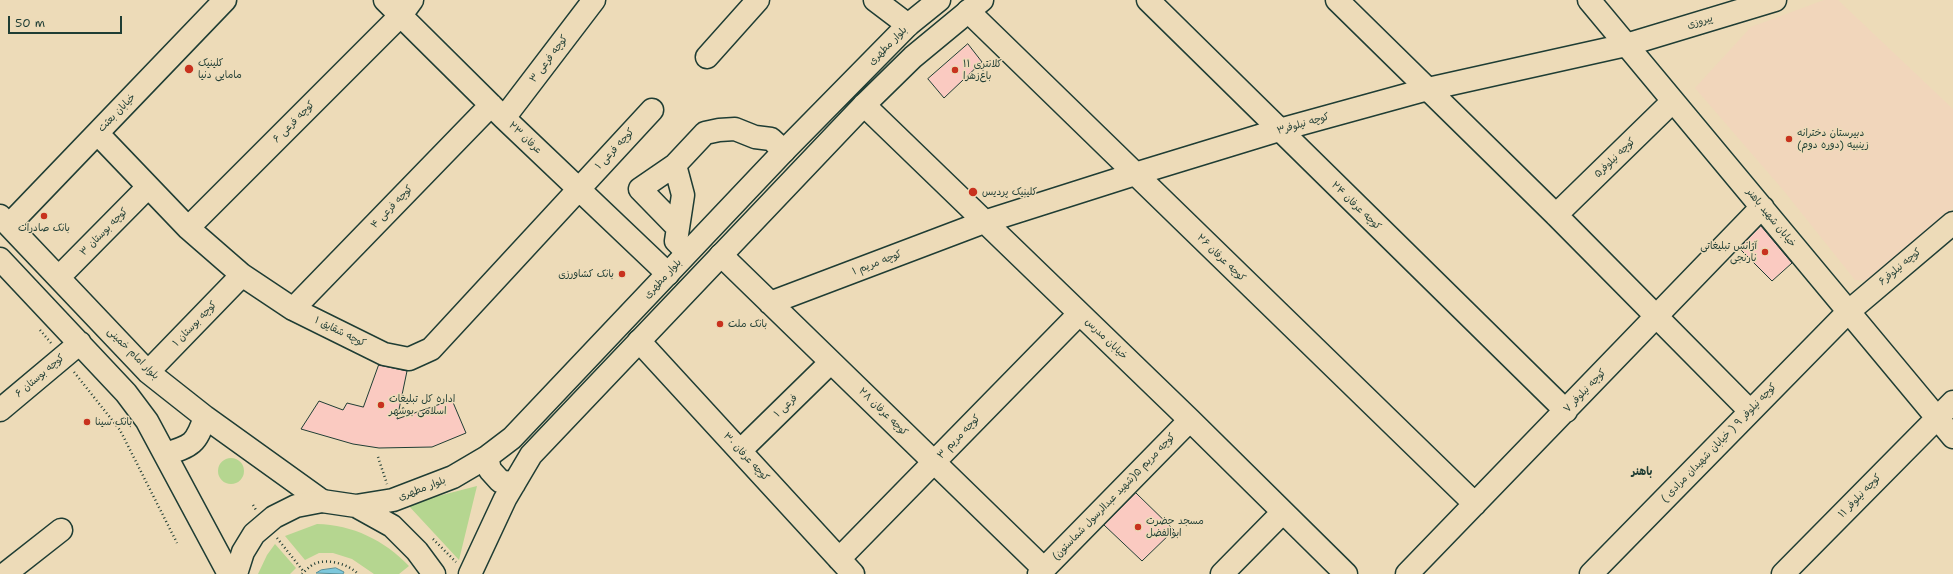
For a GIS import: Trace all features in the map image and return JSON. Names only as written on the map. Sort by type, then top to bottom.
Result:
[{"type":"street","name":"خیابان بعثت","points":[[4,220],[98,134],[225,0]]},
{"type":"street","name":"عرفان ۲۳","points":[[385,0],[406,7],[497,112],[668,274]]},
{"type":"street","name":"کوچه فرعی ۳","points":[[497,112],[594,0]]},
{"type":"street","points":[[707,57],[758,0]]},
{"type":"street","name":"بلوار مطهری","points":[[356,506],[393,500],[453,477],[487,457],[512,438],[784,151],[894,9],[939,0]]},
{"type":"street","name":"کوچه عرفان ۲۴","points":[[1148,0],[1566,411]]},
{"type":"street","points":[[1337,0],[1658,316],[1750,411]]},
{"type":"street","name":"پیروزی","points":[[1626,44],[1775,0]]},
{"type":"street","name":"خیابان شهید باهنر","points":[[1594,2],[1673,101],[1953,437]]},
{"type":"street","points":[[464,569],[531,455],[864,105],[913,58],[975,6]]},
{"type":"street","name":"کوچه عرفان ۲۶","points":[[975,6],[1134,174],[1475,504]]},
{"type":"street","name":"کوچه فرعی ۶","points":[[188,228],[406,7]]},
{"type":"street","name":"کوچه نیلوفر۳","points":[[984,222],[1279,130],[1428,89],[1626,44]]},
{"type":"street","name":"کوچه نیلوفر۵","points":[[1556,215],[1673,101]]},
{"type":"street","name":"خیابان مدرس","points":[[864,105],[1190,420],[1346,574]]},
{"type":"street","name":"کوچه فرعی ۱","points":[[579,189],[652,110]]},
{"type":"street","name":"کوچه فرعی ۴","points":[[294,309],[497,112]]},
{"type":"street","points":[[678,228],[640,190],[675,165],[705,133],[736,129],[755,137],[771,139],[784,151]]},
{"type":"street","name":"کوچه شقایق ۱","points":[[98,134],[188,228],[242,276],[294,309],[384,354],[409,359],[431,349],[579,189]]},
{"type":"street","points":[[675,165],[683,195],[676,241],[687,252]]},
{"type":"street","name":"کوچه بوستان ۳","points":[[59,277],[148,187]]},
{"type":"street","name":"کوچه نیلوفر ۷","points":[[1407,574],[1757,212],[1763,208]]},
{"type":"street","name":"بلوار امام خمینی","points":[[4,220],[148,372],[205,417],[322,501]]},
{"type":"street","name":"کوچه مریم ۱","points":[[770,303],[984,222]]},
{"type":"street","name":"کوچه نیلوفر۶","points":[[1848,312],[1953,222]]},
{"type":"street","name":"کوچه عرفان ۲۸","points":[[721,255],[935,462],[1041,572]]},
{"type":"street","points":[[0,259],[126,392],[147,421],[225,571],[243,552],[254,534],[274,517],[296,506],[322,501],[356,506],[392,526],[417,551],[434,574]]},
{"type":"street","name":"کوچه بوستان ۱","points":[[148,372],[242,276]]},
{"type":"street","name":"کوچه نیلوفر ۹ ( خیابان شهیدان مرادی )","points":[[1591,574],[1848,312]]},
{"type":"street","name":"کوچه مریم ۳","points":[[846,566],[935,462],[1079,314]]},
{"type":"street","name":"کوچه عرفان ۳۰","points":[[639,341],[846,566]]},
{"type":"street","name":"کوچه بوستان ۶","points":[[0,410],[80,343]]},
{"type":"street","name":"فرعی ۱","points":[[740,451],[831,362]]},
{"type":"street","name":"کوچه نیلوفر ۱۱","points":[[1783,574],[1953,402]]},
{"type":"street","points":[[165,454],[187,447],[198,436],[205,417]]},
{"type":"street","name":"کوچه مریم ۵(شهید عبدالرسول شماستون)","points":[[1041,572],[1190,420]]},
{"type":"street","points":[[487,457],[490,470],[500,481],[514,484]]},
{"type":"street","points":[[1222,574],[1283,512]]},
{"type":"street","points":[[5,574],[61,530]]},
{"type":"path","points":[[37,327],[63,357],[120,430],[178,543]]},
{"type":"path","points":[[378,457],[393,500]]},
{"type":"path","points":[[432,538],[464,569]]},
{"type":"path","points":[[302,574],[315,564],[331,561],[355,571],[358,574]]},
{"type":"shaded area","points":[[1824,0],[1838,0],[1953,109],[1953,208],[1872,281],[1855,280],[1784,191],[1695,88],[1751,27]]},
{"type":"green space","points":[[231,458],[240,462],[244,471],[240,480],[231,484],[222,480],[218,471],[222,462]]},
{"type":"green space","points":[[477,486],[459,560],[407,504]]},
{"type":"green space","points":[[317,524],[343,527],[367,536],[389,549],[409,566],[399,574],[374,574],[352,559],[333,553],[319,553],[305,560],[285,536]]},
{"type":"green space","points":[[275,544],[296,568],[290,574],[258,574],[267,555]]},
{"type":"water","points":[[336,568],[344,572],[343,574],[316,573],[321,570]]},
{"type":"building","name":"کلانتری ۱۱ باغ‌زهرا","points":[[968,44],[982,62],[944,98],[928,79]]},
{"type":"building","name":"آژانس تبلیغاتی نارنجی","points":[[1761,226],[1792,263],[1772,281],[1739,248]]},
{"type":"building","name":"اداره کل تبلیغات اسلامی بوشهر","points":[[379,365],[407,371],[397,419],[452,400],[466,433],[432,447],[379,448],[353,444],[301,429],[319,401],[343,410],[347,403],[363,407]]},
{"type":"building","name":"مسجد حضرت ابوالفضل","points":[[1136,493],[1174,530],[1142,561],[1104,525]]},
{"type":"place","name":"کلینیک مامایی دنیا","points":[[189,69]]},
{"type":"place","name":"کلانتری ۱۱ باغ‌زهرا","points":[[955,70]]},
{"type":"place","name":"دبیرستان دخترانه زینبیه (دوره دوم)","points":[[1789,139]]},
{"type":"place","name":"کلینیک پردیس","points":[[973,192]]},
{"type":"place","name":"بانک صادرات","points":[[44,216]]},
{"type":"place","name":"آژانس تبلیغاتی نارنجی","points":[[1765,252]]},
{"type":"place","name":"بانک کشاورزی","points":[[622,274]]},
{"type":"place","name":"بانک ملت","points":[[720,324]]},
{"type":"place","name":"اداره کل تبلیغات اسلامی بوشهر","points":[[381,405]]},
{"type":"place","name":"بانک سینا","points":[[87,422]]},
{"type":"place","name":"مسجد حضرت ابوالفضل","points":[[1138,527]]},
{"type":"district","name":"باهنر","points":[[1642,472]]}]
